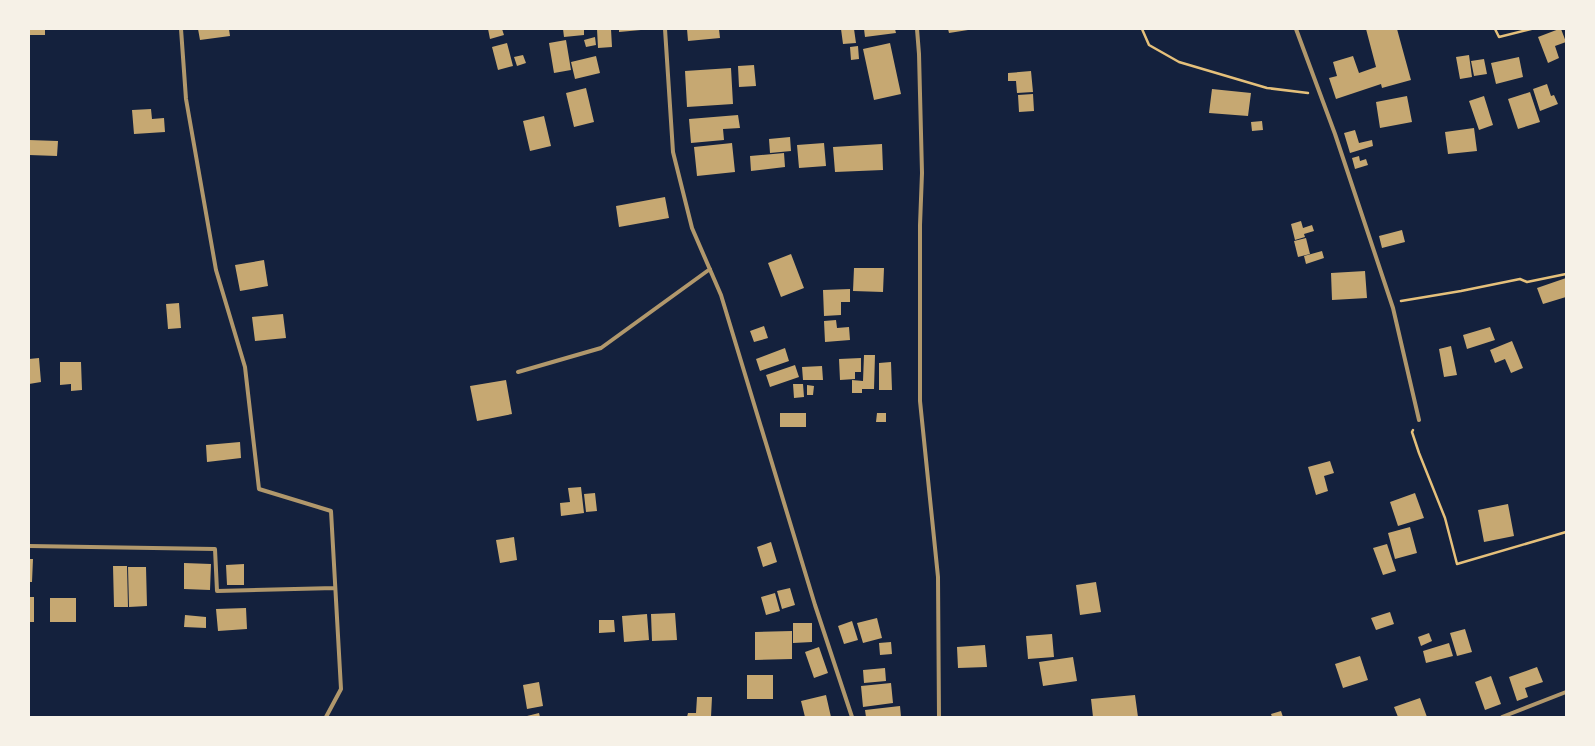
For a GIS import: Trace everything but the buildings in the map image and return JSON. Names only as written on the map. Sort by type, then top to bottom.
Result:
[{"type":"street","points":[[181,29],[186,99],[216,270],[245,367],[259,489],[331,511],[341,689],[326,717]]},
{"type":"street","points":[[666,29],[673,152],[692,228],[721,295],[815,605],[852,717]]},
{"type":"street","points":[[917,29],[922,173],[920,225],[920,400],[938,577],[939,717]]},
{"type":"street","points":[[1296,29],[1320,93],[1391,302],[1419,420]]},
{"type":"street","points":[[518,372],[601,348],[710,269]]},
{"type":"street","points":[[29,546],[215,549],[217,591],[335,588]]},
{"type":"street","points":[[1502,717],[1566,692]]},
{"type":"path","points":[[1142,29],[1149,45],[1178,62],[1267,88],[1299,93],[1320,93]]},
{"type":"path","points":[[1495,29],[1499,37],[1531,29]]},
{"type":"path","points":[[1391,302],[1461,291],[1520,279],[1527,282],[1566,274]]},
{"type":"path","points":[[1419,420],[1412,432],[1445,518],[1457,564],[1566,532]]}]
